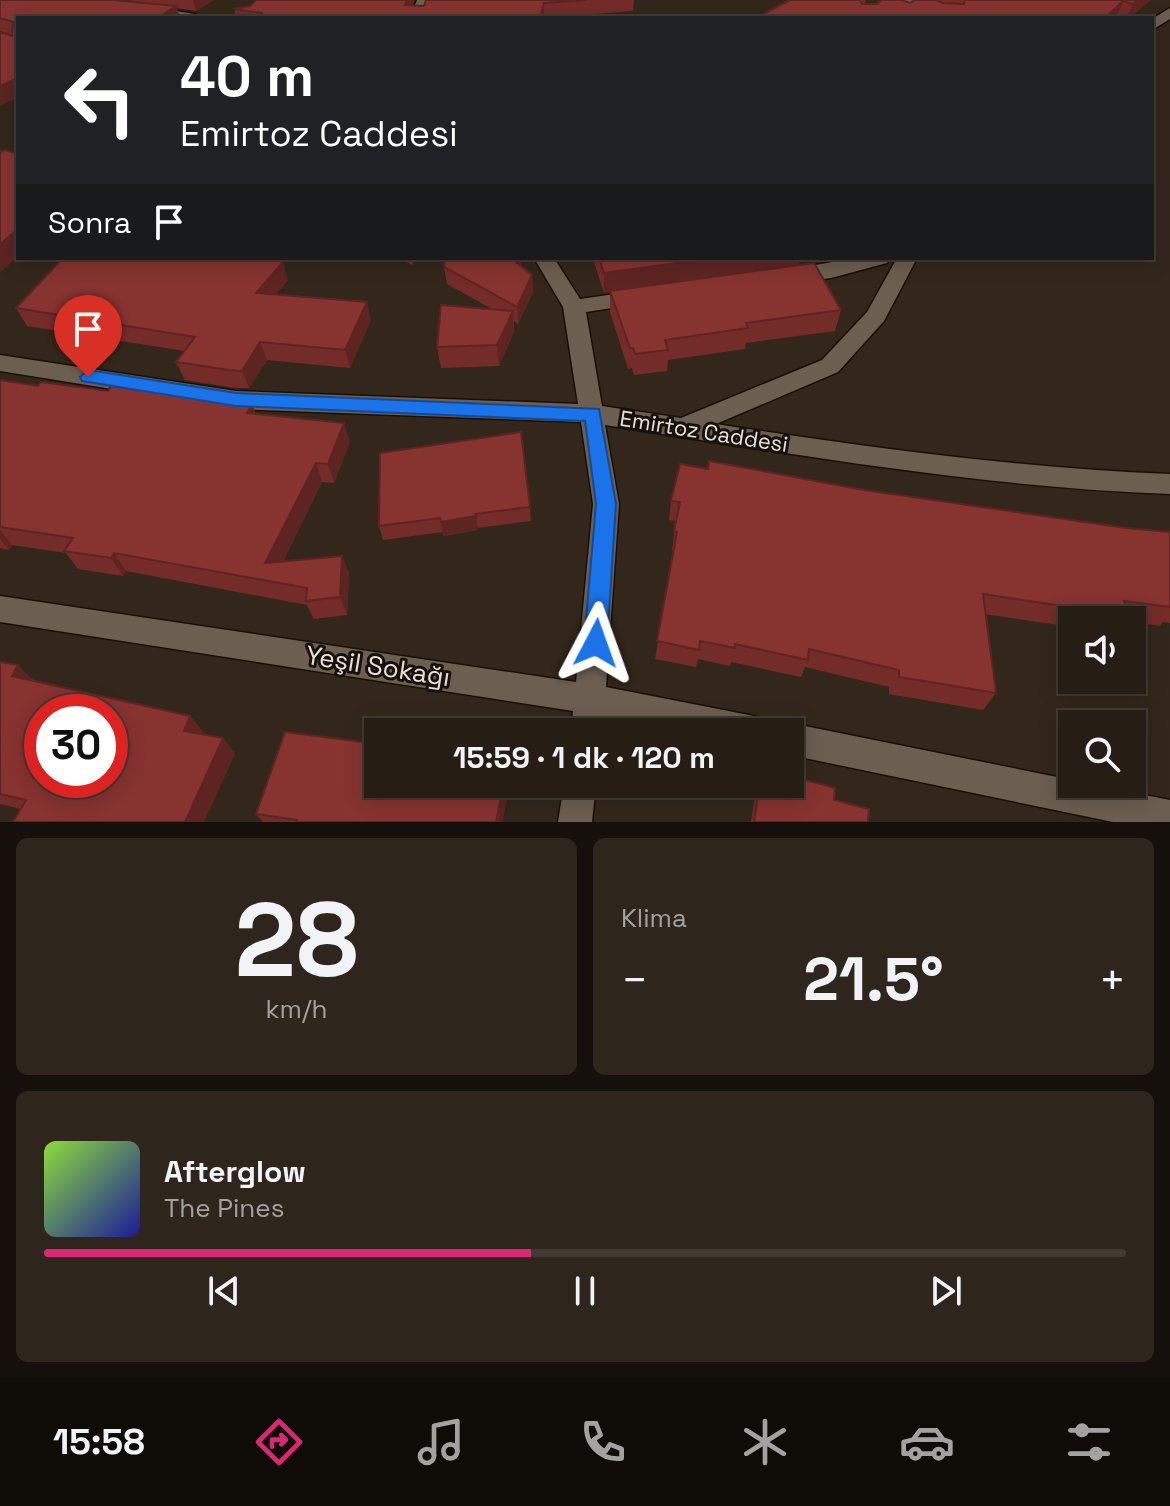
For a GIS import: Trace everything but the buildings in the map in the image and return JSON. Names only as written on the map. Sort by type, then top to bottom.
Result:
[{"type":"street","points":[[90,0],[121,8],[180,16]]},
{"type":"street","points":[[908,0],[947,16]]},
{"type":"street","points":[[106,16],[121,8]]},
{"type":"street","points":[[1154,24],[1170,12]]},
{"type":"street","points":[[545,260],[574,307],[606,504],[589,718]]},
{"type":"street","points":[[771,280],[831,271],[872,260]]},
{"type":"street","points":[[684,427],[830,366],[876,316],[906,260]]},
{"type":"street","points":[[574,307],[665,294]]},
{"type":"street","name":"Emirtoz Caddesi","points":[[0,363],[236,400],[593,414],[857,453],[1092,481],[1170,484]]},
{"type":"street","name":"Yeşil Sokağı","points":[[0,609],[592,699],[685,718]]},
{"type":"street","points":[[804,742],[1170,817]]},
{"type":"street","points":[[575,822],[578,798]]},
{"type":"route","points":[[88,377],[236,400],[593,414],[606,504],[596,643]]}]
